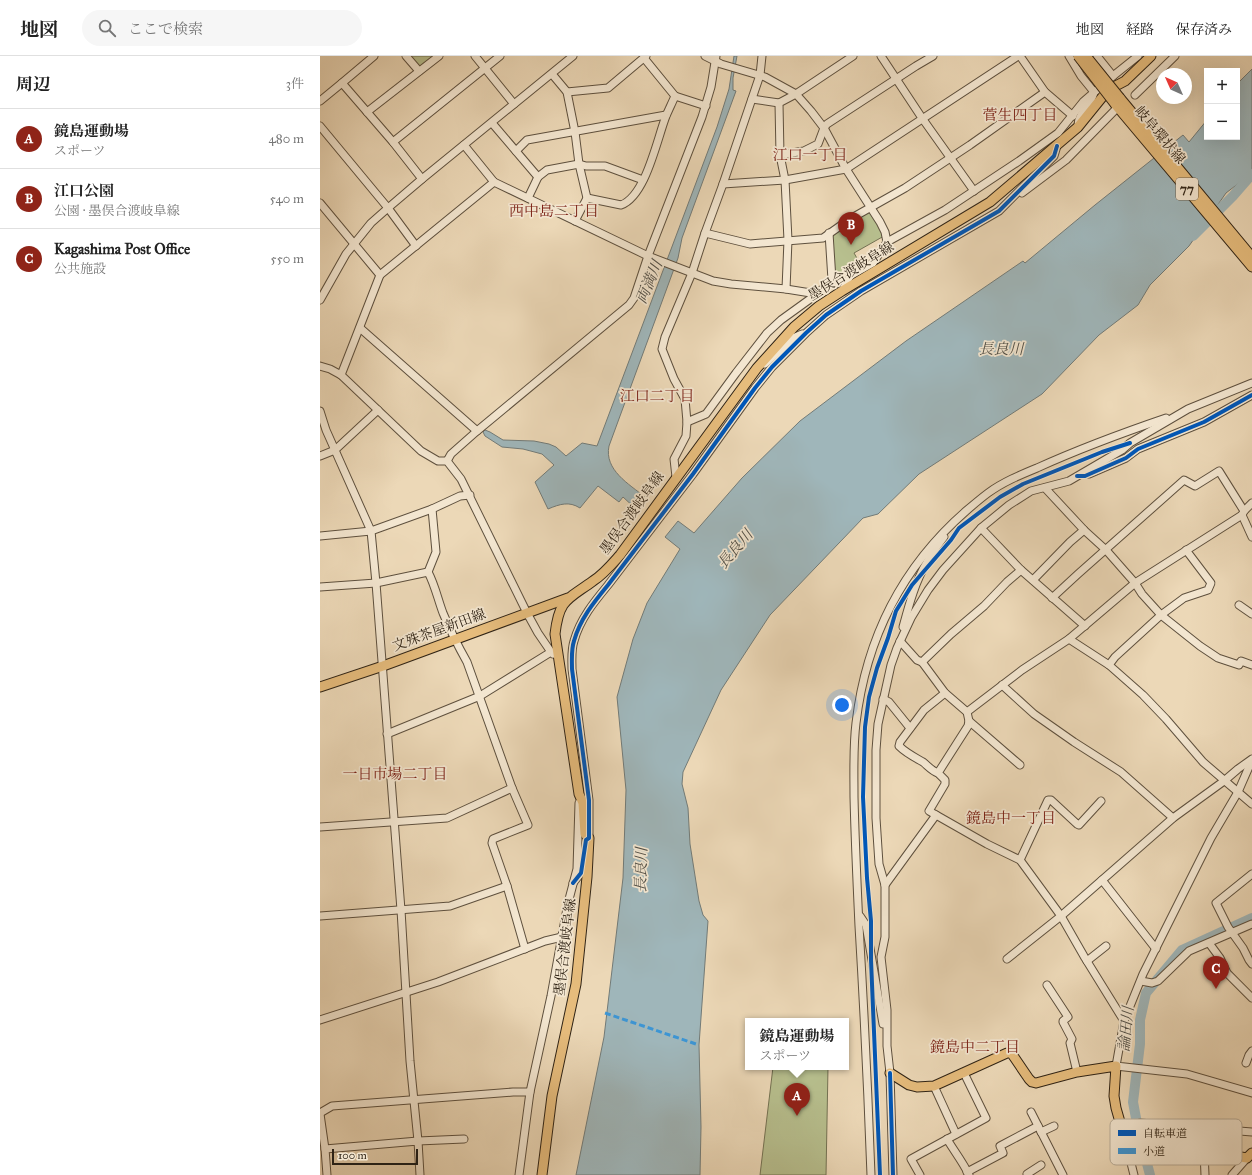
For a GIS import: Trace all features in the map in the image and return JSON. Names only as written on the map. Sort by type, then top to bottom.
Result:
[{"type":"main road","name":"岐阜環状線","points":[[1078,56],[1252,256]]},
{"type":"main road","name":"岐阜環状線","points":[[1086,56],[1120,105],[1252,267]]},
{"type":"main road","name":"墨俣合渡岐阜線","points":[[542,1175],[552,1096],[576,984],[587,877],[589,838],[585,834],[583,803],[579,794],[555,634],[556,622],[560,610],[568,598],[605,572],[620,554],[757,368],[794,327],[819,306],[842,291],[990,202],[1078,128],[1108,90],[1125,81],[1151,56]]},
{"type":"main road","name":"文殊茶屋新田線","points":[[320,687],[383,666],[455,638],[568,598]]},
{"type":"main road","points":[[890,1073],[909,1085],[917,1087],[934,1086],[1007,1053],[1012,1054],[1032,1082],[1036,1083],[1077,1072],[1116,1066],[1114,1096],[1119,1119]]},
{"type":"street","points":[[320,101],[374,56]]},
{"type":"street","points":[[406,56],[419,71]]},
{"type":"street","points":[[367,112],[439,56]]},
{"type":"street","points":[[475,56],[514,104]]},
{"type":"street","points":[[393,142],[500,56]]},
{"type":"street","points":[[320,300],[346,254],[371,223],[422,179],[574,56]]},
{"type":"street","points":[[705,56],[758,74],[796,94],[824,128],[846,169],[880,222],[885,232],[887,242]]},
{"type":"street","points":[[676,477],[674,460],[686,436],[688,422],[685,399],[674,379],[662,350],[665,336],[723,184],[752,99],[762,56]]},
{"type":"street","points":[[752,99],[779,104],[853,56]]},
{"type":"street","points":[[881,56],[922,118],[974,191]]},
{"type":"street","points":[[780,155],[804,151],[818,144],[824,128],[933,56]]},
{"type":"street","points":[[723,184],[785,180],[846,169],[1019,56],[1045,92],[1072,116]]},
{"type":"street","points":[[1069,56],[1081,76],[1094,92],[1093,98],[1078,120],[1078,128]]},
{"type":"street","points":[[1097,56],[1113,76]]},
{"type":"street","points":[[842,291],[850,276],[873,263],[887,242],[939,213],[974,191],[1058,133],[1083,102],[1138,56]]},
{"type":"street","points":[[1135,95],[1174,56]]},
{"type":"street","points":[[567,92],[608,88],[645,57],[675,96],[706,106]]},
{"type":"street","points":[[447,461],[451,454],[477,431],[629,305],[634,298],[706,106],[717,60]]},
{"type":"street","points":[[552,74],[567,92],[575,132],[579,164],[587,198],[575,221]]},
{"type":"street","points":[[342,83],[393,142],[422,179]]},
{"type":"street","points":[[705,233],[750,244],[822,238],[871,206],[905,188],[970,145],[1045,92]]},
{"type":"street","points":[[587,198],[621,205],[624,204],[636,192],[644,180],[666,115],[675,96]]},
{"type":"street","points":[[779,104],[780,155],[785,180],[788,240],[786,289]]},
{"type":"street","points":[[1009,202],[1032,187],[1066,160],[1120,105]]},
{"type":"street","points":[[516,151],[527,140],[666,115]]},
{"type":"street","points":[[492,123],[538,177]]},
{"type":"street","points":[[320,126],[388,208],[416,246]]},
{"type":"street","points":[[464,145],[494,182],[650,256],[713,281],[817,294]]},
{"type":"street","points":[[574,883],[581,873],[586,840],[589,838],[589,800],[572,669],[572,653],[574,641],[579,629],[594,602],[693,474],[755,388],[772,367],[806,333],[826,315],[861,291],[999,211],[1054,156],[1057,146]]},
{"type":"street","points":[[528,198],[538,177],[547,170],[579,164],[586,166],[605,166],[644,180]]},
{"type":"street","points":[[341,375],[380,275],[494,182]]},
{"type":"street","points":[[320,203],[380,275]]},
{"type":"street","points":[[320,216],[327,212]]},
{"type":"street","points":[[688,422],[706,414],[727,384],[767,333],[781,320],[817,294],[832,280],[829,233]]},
{"type":"street","points":[[360,328],[477,431]]},
{"type":"street","points":[[757,368],[763,366],[792,338],[806,333]]},
{"type":"street","points":[[320,366],[341,375],[421,450],[438,460],[447,461],[461,479],[470,495],[526,613],[551,652],[559,660]]},
{"type":"street","points":[[871,1175],[855,836],[853,754],[861,691],[869,660],[880,630],[899,590],[919,560],[932,544],[955,521],[988,493],[1011,479],[1071,453],[1183,412],[1252,383]]},
{"type":"street","points":[[1077,476],[1085,476],[1126,458],[1138,449],[1204,422],[1252,395]]},
{"type":"street","points":[[320,456],[335,450],[378,410]]},
{"type":"street","points":[[320,411],[326,430],[371,531],[383,666],[401,910],[410,1061],[415,1100],[420,1175]]},
{"type":"street","points":[[887,1046],[886,1010],[881,956],[885,937],[885,885],[879,864],[876,818],[876,750],[878,724],[891,664],[901,639],[911,618],[939,575],[981,528],[1009,505],[1031,492],[1069,481],[1183,412]]},
{"type":"street","points":[[1052,598],[1184,480],[1195,486],[1219,471],[1243,513],[1252,537]]},
{"type":"street","points":[[1045,488],[1084,530],[1106,550],[1161,615],[1200,646],[1218,658],[1239,665],[1241,661],[1252,665]]},
{"type":"street","points":[[320,536],[371,531],[432,509],[460,496],[470,495]]},
{"type":"street","points":[[967,712],[1022,670],[1069,639],[1135,584],[1243,513],[1252,503]]},
{"type":"street","points":[[432,509],[436,552],[428,572],[443,614],[467,662],[512,788],[528,825],[493,839],[492,843],[507,886],[524,949]]},
{"type":"street","points":[[938,774],[968,726],[969,721],[967,712],[945,693],[922,662],[917,660],[901,639],[903,626],[910,603],[927,562],[955,521]]},
{"type":"street","points":[[981,528],[1021,570],[1086,626]]},
{"type":"street","points":[[1033,580],[1070,542],[1084,530]]},
{"type":"street","points":[[1109,665],[1161,615],[1184,598],[1208,590],[1211,583],[1186,550]]},
{"type":"street","points":[[922,662],[1021,570]]},
{"type":"street","points":[[320,587],[376,583],[428,572]]},
{"type":"street","points":[[1240,604],[1252,614]]},
{"type":"street","points":[[1069,639],[1109,665],[1143,695],[1203,762],[1252,804]]},
{"type":"street","points":[[387,734],[480,696],[551,652]]},
{"type":"street","points":[[1002,685],[1034,714],[1121,772],[1173,818]]},
{"type":"street","points":[[945,693],[924,710],[900,742],[899,746],[906,753],[924,763],[945,780],[945,784],[929,811],[987,844],[1020,860],[1061,916],[1124,1021]]},
{"type":"street","points":[[883,700],[889,702],[910,728]]},
{"type":"street","points":[[969,721],[1020,765]]},
{"type":"street","points":[[1007,959],[1061,916],[1173,818],[1224,781],[1238,768],[1252,760]]},
{"type":"street","points":[[1252,760],[1238,792],[1211,838],[1141,981],[1124,1021],[1116,1066],[1187,1074],[1252,1093]]},
{"type":"street","points":[[320,827],[447,818],[512,788]]},
{"type":"street","points":[[519,1175],[530,1092],[577,869],[579,794]]},
{"type":"street","points":[[1020,860],[1048,800],[1051,800],[1079,825],[1101,801]]},
{"type":"street","points":[[885,885],[936,815]]},
{"type":"street","points":[[1252,874],[1216,903],[1230,930],[1252,964]]},
{"type":"street","points":[[1102,880],[1156,949]]},
{"type":"street","points":[[320,916],[450,906],[507,886]]},
{"type":"street","points":[[859,913],[866,926],[887,1046],[890,1073],[893,1175]]},
{"type":"street","points":[[1141,981],[1152,983],[1158,981],[1189,951],[1209,943],[1230,930],[1252,924]]},
{"type":"street","points":[[320,1020],[438,982],[545,941],[562,937]]},
{"type":"street","points":[[1209,943],[1220,958],[1227,973],[1252,998]]},
{"type":"street","points":[[1087,961],[1106,946]]},
{"type":"street","points":[[1047,985],[1068,1017],[1063,1022],[1072,1039],[1070,1043],[1077,1072]]},
{"type":"street","points":[[1246,1063],[1248,1055],[1252,1051]]},
{"type":"street","points":[[920,1175],[911,1159],[986,1118],[964,1073]]},
{"type":"street","points":[[934,1086],[956,1134]]},
{"type":"street","points":[[327,1175],[320,1114],[332,1106],[530,1092]]},
{"type":"street","points":[[1031,1112],[1063,1175]]},
{"type":"street","points":[[947,1139],[968,1173],[1003,1153],[1000,1146],[1040,1129],[1054,1126]]},
{"type":"street","points":[[1242,1131],[1252,1132]]},
{"type":"street","points":[[325,1149],[464,1138]]},
{"type":"street","points":[[1242,1164],[1250,1155]]},
{"type":"street","points":[[1132,1165],[1134,1175]]},
{"type":"street","points":[[1205,1165],[1205,1175]]},
{"type":"street","points":[[1232,1175],[1241,1165]]},
{"type":"street","points":[[1026,1175],[1041,1166]]},
{"type":"green space","points":[[408,56],[436,56],[419,69]]},
{"type":"green space","points":[[871,210],[884,236],[854,253],[858,260],[835,278],[832,235]]},
{"type":"green space","points":[[773,1070],[828,1070],[826,1175],[760,1175]]},
{"type":"water","points":[[734,56],[737,56],[733,78],[733,90],[736,91],[682,238],[678,258],[609,446],[608,455],[614,469],[619,476],[645,497],[636,509],[623,497],[619,502],[598,486],[580,508],[572,504],[564,504],[548,509],[535,482],[554,465],[542,454],[523,449],[502,447],[485,436],[483,432],[485,430],[490,432],[503,440],[534,441],[549,444],[556,447],[566,456],[582,443],[597,446],[717,127],[729,89]]},
{"type":"water","name":"長良川","points":[[1252,69],[1252,173],[1226,193],[1189,246],[1150,285],[1138,305],[1099,335],[1042,394],[919,474],[878,514],[863,518],[770,615],[721,690],[683,772],[682,784],[688,808],[690,844],[699,901],[703,915],[708,921],[699,1045],[701,1127],[700,1175],[576,1175],[604,1037],[623,878],[626,790],[617,697],[633,639],[647,603],[680,549],[665,537],[678,521],[694,533],[742,478],[800,421],[906,341],[1023,261],[1025,263],[1183,135],[1189,142],[1204,124],[1204,140],[1240,140],[1240,81]]},
{"type":"waterway","name":"長良川","points":[[1193,236],[1233,196],[1252,174]]},
{"type":"waterway","name":"論田川","points":[[1136,1119],[1133,1102],[1140,1044],[1140,1020],[1146,993],[1182,950],[1252,918]]},
{"type":"waterway","name":"論田川","points":[[1147,1165],[1150,1175]]},
{"type":"marked path","points":[[605,1013],[696,1044]]},
{"type":"cycle path","points":[[573,883],[581,873],[586,840],[589,838],[589,800],[572,669],[572,651],[580,625],[588,611],[693,474],[755,388],[772,367],[806,333],[826,315],[861,291],[999,211],[1054,156],[1057,146]]},
{"type":"cycle path","points":[[1077,476],[1085,476],[1126,458],[1138,449],[1204,422],[1252,395]]},
{"type":"cycle path","points":[[880,1175],[871,960],[871,921],[867,878],[863,797],[865,727],[869,697],[896,611],[912,585],[951,540],[959,528],[1000,497],[1023,484],[1102,452],[1130,443]]},
{"type":"cycle path","points":[[890,1073],[893,1175]]},
{"type":"place","name":"江口公園","points":[[851,245]]},
{"type":"place","name":"Kagashima Post Office","points":[[1216,989]]},
{"type":"place","name":"鏡島運動場","points":[[797,1116]]},
{"type":"district","name":"菅生四丁目","points":[[1020,115]]},
{"type":"district","name":"江口一丁目","points":[[810,155]]},
{"type":"district","name":"西中島二丁目","points":[[554,211]]},
{"type":"district","name":"江口二丁目","points":[[657,396]]},
{"type":"district","name":"一日市場二丁目","points":[[395,774]]},
{"type":"district","name":"鏡島中一丁目","points":[[1011,818]]},
{"type":"district","name":"鏡島中二丁目","points":[[975,1047]]},
{"type":"water label","name":"両満川","points":[[649,282]]}]
